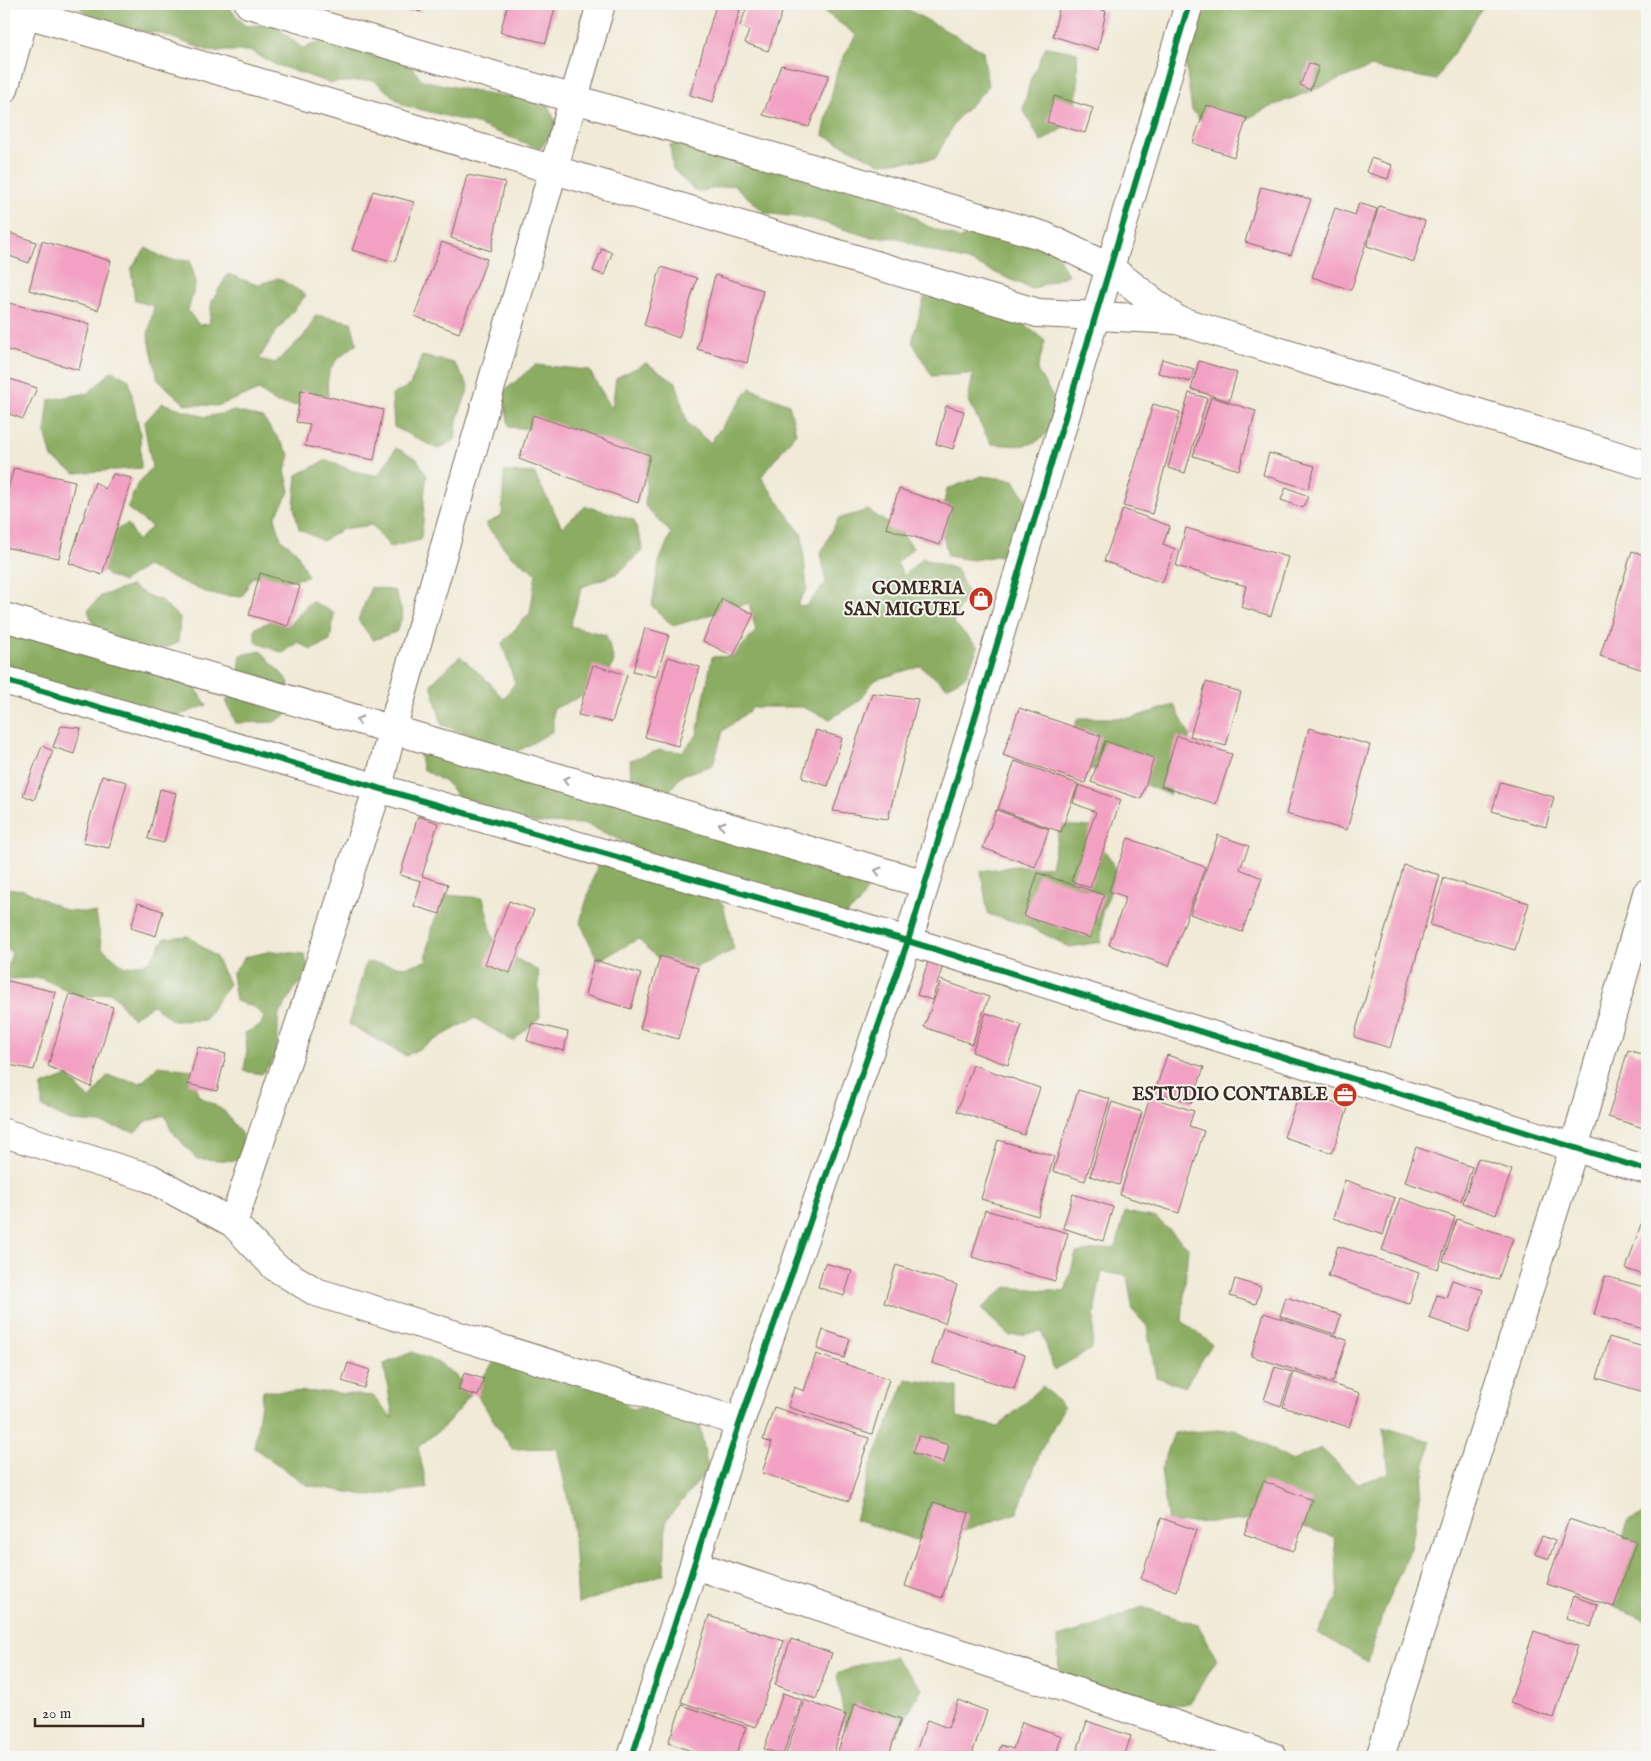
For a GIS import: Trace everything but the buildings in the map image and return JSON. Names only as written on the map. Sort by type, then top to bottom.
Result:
[{"type":"street","points":[[249,4],[1044,236],[1110,268],[1178,320]]},
{"type":"street","points":[[233,1223],[378,788],[392,730],[601,4]]},
{"type":"street","points":[[632,1757],[740,1422],[908,941],[1189,4]]},
{"type":"street","points":[[4,89],[19,8],[1038,313],[1178,320],[1647,466]]},
{"type":"street","points":[[4,617],[925,884]]},
{"type":"street","points":[[4,680],[908,941],[1647,1170]]},
{"type":"street","points":[[1380,1757],[1574,1148],[1647,893]]},
{"type":"street","points":[[4,1133],[150,1178],[233,1223],[275,1267],[316,1292],[740,1422]]},
{"type":"street","points":[[695,1565],[1273,1757]]},
{"type":"green space","points":[[76,4],[226,4],[245,26],[273,24],[302,48],[336,38],[398,49],[422,80],[491,95],[545,99],[557,125],[540,149],[477,124],[403,105],[374,80],[330,83],[274,64],[251,51],[209,51],[159,33],[103,28]]},
{"type":"green space","points":[[814,4],[906,4],[907,9],[983,51],[988,87],[956,120],[935,159],[879,163],[823,135],[838,67],[856,35]]},
{"type":"green space","points":[[1214,4],[1485,4],[1436,80],[1371,67],[1265,109],[1216,136],[1192,111],[1182,35]]},
{"type":"green space","points":[[1046,47],[1077,52],[1078,89],[1071,123],[1041,142],[1023,109],[1031,78]]},
{"type":"green space","points":[[694,142],[876,191],[927,226],[961,239],[982,225],[1055,251],[1068,275],[1032,289],[971,262],[922,248],[898,238],[869,237],[812,219],[765,213],[734,185],[696,192],[673,169],[670,145]]},
{"type":"green space","points":[[146,248],[166,259],[190,261],[196,282],[188,311],[199,325],[209,324],[212,301],[228,274],[257,285],[278,278],[306,295],[273,336],[259,359],[275,363],[304,336],[316,315],[351,322],[357,344],[342,355],[333,365],[328,378],[328,396],[308,407],[277,403],[259,390],[217,406],[185,404],[158,380],[148,335],[154,306],[135,301],[131,269]]},
{"type":"green space","points":[[971,294],[1010,315],[1045,341],[1037,370],[1053,397],[1057,420],[1050,430],[1036,442],[1021,445],[991,444],[968,401],[973,374],[932,376],[912,342],[924,298]]},
{"type":"green space","points":[[422,356],[454,363],[469,387],[457,420],[455,440],[438,449],[394,427],[392,395],[410,385]]},
{"type":"green space","points":[[646,363],[676,382],[687,423],[710,443],[750,388],[789,404],[796,433],[761,477],[802,535],[807,589],[797,605],[806,606],[826,583],[821,553],[838,519],[868,510],[901,532],[913,548],[897,563],[904,576],[922,558],[956,569],[967,591],[953,622],[978,647],[966,676],[947,687],[920,666],[875,680],[859,701],[830,719],[802,707],[754,707],[723,731],[713,765],[682,775],[666,795],[631,782],[630,760],[660,750],[682,752],[697,735],[712,657],[733,656],[756,631],[749,603],[673,626],[652,606],[659,562],[671,533],[645,506],[647,467],[565,432],[509,427],[503,392],[535,365],[589,370],[612,409],[616,378]]},
{"type":"green space","points":[[112,371],[129,380],[140,434],[141,468],[75,473],[52,458],[45,432],[49,400],[88,393]]},
{"type":"green space","points":[[162,403],[205,417],[235,411],[263,418],[290,455],[285,471],[290,490],[275,517],[281,539],[296,551],[308,577],[285,581],[252,577],[242,597],[210,594],[146,566],[123,582],[107,575],[94,557],[106,534],[128,524],[137,541],[152,527],[127,508],[137,485],[152,467],[144,423]]},
{"type":"green space","points":[[396,448],[417,459],[427,476],[420,540],[390,547],[372,525],[342,529],[323,541],[299,529],[294,507],[297,475],[327,460],[353,471],[378,476]]},
{"type":"green space","points":[[504,472],[534,473],[562,527],[586,506],[634,520],[643,550],[618,573],[582,587],[570,626],[606,635],[614,661],[603,686],[553,709],[553,731],[522,749],[495,757],[535,770],[558,793],[599,790],[689,826],[715,809],[874,877],[858,905],[836,921],[668,863],[586,824],[535,823],[465,806],[448,784],[423,769],[419,753],[444,741],[493,757],[481,738],[442,725],[431,684],[460,656],[489,682],[503,699],[515,683],[502,643],[530,613],[536,573],[510,555],[485,524],[502,516]]},
{"type":"green space","points":[[982,476],[1014,480],[1033,512],[1020,552],[973,560],[948,556],[940,522],[947,489]]},
{"type":"green space","points":[[131,586],[150,597],[159,599],[180,618],[178,643],[167,647],[146,650],[117,644],[97,635],[88,610],[101,596]]},
{"type":"green space","points":[[371,587],[395,591],[403,615],[396,632],[373,640],[358,620]]},
{"type":"green space","points":[[311,601],[334,613],[330,641],[311,650],[298,642],[283,653],[255,642],[255,628],[271,621],[288,626]]},
{"type":"green space","points":[[4,621],[192,683],[207,705],[167,720],[116,713],[92,688],[46,688],[4,674]]},
{"type":"green space","points":[[261,651],[288,681],[293,711],[274,722],[236,723],[226,701],[237,688],[241,655]]},
{"type":"green space","points":[[1174,705],[1190,736],[1169,795],[1111,770],[1075,769],[1070,739],[1078,718],[1131,718]]},
{"type":"green space","points":[[1060,825],[1092,827],[1118,874],[1102,912],[1101,942],[1070,947],[1026,925],[988,914],[981,871],[1016,866],[1051,867]]},
{"type":"green space","points":[[601,853],[674,873],[723,904],[734,950],[676,976],[638,939],[598,961],[580,922]]},
{"type":"green space","points":[[4,888],[24,890],[67,911],[96,913],[102,948],[125,967],[149,962],[165,938],[188,936],[216,957],[229,984],[204,1020],[173,1021],[153,1005],[132,1018],[111,992],[84,998],[41,978],[4,979],[12,953],[4,946]]},
{"type":"green space","points":[[446,895],[483,898],[495,946],[538,971],[540,1017],[513,1041],[474,1018],[406,1056],[349,1024],[366,962],[405,967],[426,961],[431,929]]},
{"type":"green space","points":[[272,951],[304,954],[310,973],[294,990],[278,1016],[278,1041],[273,1060],[262,1074],[244,1071],[247,1049],[245,1033],[261,1025],[264,1016],[253,1007],[236,1001],[232,974],[245,957]]},
{"type":"green space","points":[[158,1066],[192,1070],[199,1096],[224,1111],[243,1136],[240,1161],[197,1159],[171,1130],[165,1115],[147,1121],[135,1132],[100,1123],[70,1121],[42,1107],[42,1086],[68,1076],[90,1100],[107,1076],[141,1083]]},
{"type":"green space","points":[[1125,1212],[1156,1218],[1188,1247],[1182,1321],[1212,1344],[1185,1387],[1156,1377],[1147,1326],[1133,1311],[1127,1276],[1102,1272],[1095,1307],[1092,1349],[1054,1370],[1042,1332],[1010,1336],[981,1309],[1006,1287],[1065,1292],[1076,1253],[1116,1247]]},
{"type":"green space","points":[[506,1346],[585,1369],[631,1409],[695,1400],[708,1470],[666,1520],[664,1574],[578,1604],[573,1523],[557,1448],[512,1449],[474,1390],[446,1425],[418,1447],[427,1488],[371,1496],[307,1485],[254,1448],[263,1391],[324,1392],[373,1396],[393,1418],[384,1364],[412,1352],[441,1364],[473,1390]]},
{"type":"green space","points":[[906,1379],[957,1387],[957,1417],[998,1427],[1043,1386],[1064,1407],[1041,1450],[1017,1513],[958,1533],[916,1540],[855,1520],[871,1465]]},
{"type":"green space","points":[[1383,1427],[1430,1441],[1411,1548],[1384,1609],[1368,1662],[1318,1633],[1338,1598],[1334,1537],[1274,1517],[1224,1522],[1168,1523],[1161,1470],[1174,1433],[1235,1429],[1292,1461],[1321,1448],[1358,1484],[1389,1473]]},
{"type":"green space","points":[[1647,1512],[1647,1620],[1614,1607],[1612,1578],[1628,1521]]},
{"type":"green space","points":[[1142,1607],[1198,1625],[1217,1659],[1189,1704],[1122,1706],[1059,1685],[1058,1637],[1098,1625]]},
{"type":"green space","points":[[894,1657],[922,1688],[889,1747],[891,1757],[850,1757],[837,1674],[861,1664]]},
{"type":"cycle path","points":[[632,1757],[740,1422],[908,941],[1189,4]]},
{"type":"cycle path","points":[[4,680],[908,941],[1647,1170]]},
{"type":"place","name":"GOMERIA SAN MIGUEL","points":[[981,599]]},
{"type":"place","name":"ESTUDIO CONTABLE","points":[[1345,1095]]}]
